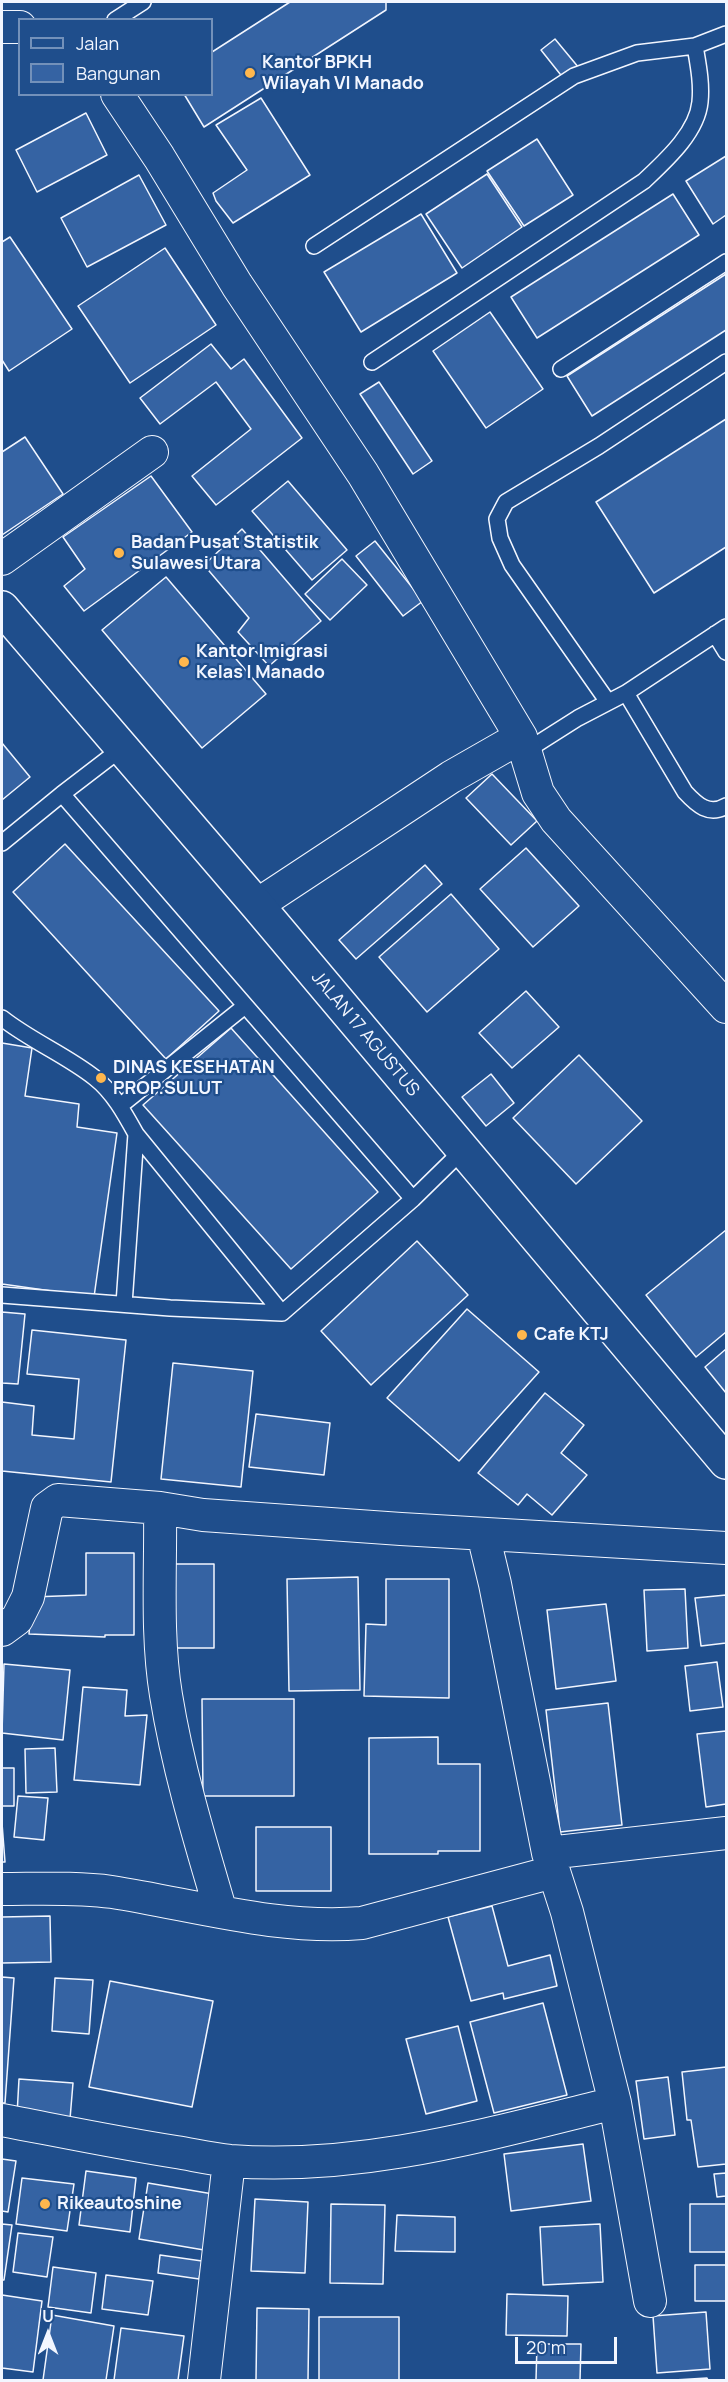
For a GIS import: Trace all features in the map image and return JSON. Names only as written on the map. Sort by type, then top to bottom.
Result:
[{"type":"street","points":[[2,27],[18,27]]},
{"type":"street","points":[[118,96],[159,157],[237,285],[363,474],[524,744],[538,793],[556,820],[726,1007]]},
{"type":"street","points":[[2,559],[152,452]]},
{"type":"street","name":"JALAN 17 AGUSTUS","points":[[2,608],[257,905],[726,1462]]},
{"type":"street","points":[[257,905],[451,777],[524,744]]},
{"type":"street","points":[[2,1630],[17,1619],[28,1597],[47,1508],[58,1500],[160,1508],[203,1515],[726,1548]]},
{"type":"street","points":[[160,1508],[161,1649],[166,1694],[186,1795],[221,1912]]},
{"type":"street","points":[[483,1534],[551,1862],[594,2014],[615,2103],[650,2301]]},
{"type":"street","points":[[2,1889],[109,1892],[273,1922],[335,1925],[362,1923],[551,1862],[726,1833]]},
{"type":"street","points":[[2,2120],[152,2149],[230,2161],[309,2162],[365,2158],[413,2151],[615,2103]]},
{"type":"street","points":[[204,2380],[230,2161]]},
{"type":"lane","points":[[118,18],[143,2]]},
{"type":"lane","points":[[314,246],[574,75],[637,53],[695,46],[726,34]]},
{"type":"lane","points":[[372,362],[644,181],[673,153],[689,131],[700,104],[695,46]]},
{"type":"lane","points":[[561,369],[726,262]]},
{"type":"lane","points":[[608,702],[512,565],[500,538],[497,519],[506,502],[598,446],[726,362]]},
{"type":"lane","points":[[524,744],[626,693],[721,631],[726,652]]},
{"type":"lane","points":[[626,693],[685,792],[706,809],[720,809],[726,806]]},
{"type":"lane","points":[[2,843],[122,748]]},
{"type":"lane","points":[[62,794],[412,1199]]},
{"type":"lane","points":[[120,1106],[245,1006]]},
{"type":"lane","points":[[2,1018],[19,1032],[62,1055],[97,1079],[120,1106],[136,1134],[282,1313]]},
{"type":"lane","points":[[124,1304],[136,1134]]},
{"type":"lane","points":[[2,1295],[282,1313],[412,1199],[463,1149]]},
{"type":"building","name":"Kantor BPKH Wilayah VI Manado","points":[[290,2],[386,2],[386,10],[204,127],[185,96],[213,96],[213,51]]},
{"type":"building","points":[[555,39],[579,68],[564,79],[541,50]]},
{"type":"building","points":[[261,98],[310,175],[233,223],[216,201],[213,193],[247,170],[216,125]]},
{"type":"building","points":[[86,113],[107,155],[37,192],[16,150]]},
{"type":"building","points":[[537,139],[573,195],[524,226],[487,171]]},
{"type":"building","points":[[726,156],[726,215],[713,224],[686,181]]},
{"type":"building","points":[[487,174],[522,227],[462,268],[426,214]]},
{"type":"building","points":[[139,175],[166,225],[87,267],[61,218]]},
{"type":"building","points":[[673,194],[699,235],[537,338],[511,297]]},
{"type":"building","points":[[421,214],[457,273],[361,332],[324,272]]},
{"type":"building","points":[[10,237],[72,329],[9,371],[2,360],[2,242]]},
{"type":"building","points":[[165,248],[216,325],[130,383],[78,306]]},
{"type":"building","points":[[726,274],[726,330],[592,416],[567,376]]},
{"type":"building","points":[[490,312],[543,389],[486,428],[433,351]]},
{"type":"building","points":[[211,344],[231,369],[244,359],[302,438],[216,505],[192,476],[251,429],[216,382],[160,424],[140,398]]},
{"type":"building","points":[[379,382],[432,461],[413,474],[360,394]]},
{"type":"building","points":[[726,419],[726,547],[654,593],[596,502]]},
{"type":"building","points":[[25,437],[63,494],[2,535],[2,452]]},
{"type":"building","name":"Badan Pusat Statistik Sulawesi Utara","points":[[151,476],[192,532],[84,611],[64,586],[85,569],[63,537]]},
{"type":"building","points":[[288,481],[347,550],[312,580],[252,511]]},
{"type":"building","points":[[242,529],[321,621],[269,666],[238,632],[249,618],[204,565]]},
{"type":"building","points":[[375,541],[423,601],[403,616],[356,556]]},
{"type":"building","points":[[342,559],[367,585],[330,620],[305,594]]},
{"type":"building","name":"Kantor Imigrasi Kelas I Manado","points":[[166,577],[266,694],[202,748],[102,630]]},
{"type":"building","points":[[2,743],[30,777],[2,800]]},
{"type":"building","points":[[492,774],[537,821],[511,845],[466,798]]},
{"type":"building","points":[[65,844],[219,1011],[166,1059],[13,892]]},
{"type":"building","points":[[526,848],[579,906],[533,947],[480,889]]},
{"type":"building","points":[[425,865],[442,884],[356,959],[339,940]]},
{"type":"building","points":[[451,894],[499,949],[427,1012],[379,957]]},
{"type":"building","points":[[526,991],[559,1027],[512,1068],[479,1033]]},
{"type":"building","points":[[231,1028],[378,1192],[291,1269],[143,1105]]},
{"type":"building","points":[[2,1043],[32,1048],[25,1096],[79,1104],[77,1127],[117,1133],[94,1297],[2,1284]]},
{"type":"building","points":[[579,1055],[642,1121],[576,1184],[513,1118]]},
{"type":"building","points":[[491,1074],[514,1103],[486,1126],[462,1097]]},
{"type":"building","points":[[726,1230],[726,1332],[696,1357],[646,1295]]},
{"type":"building","points":[[417,1241],[468,1295],[371,1385],[321,1331]]},
{"type":"building","points":[[467,1309],[539,1372],[459,1461],[387,1398]]},
{"type":"building","points":[[2,1312],[25,1314],[18,1384],[2,1383]]},
{"type":"building","points":[[32,1330],[126,1340],[111,1482],[2,1471],[2,1402],[34,1406],[32,1435],[74,1439],[79,1379],[27,1374]]},
{"type":"building","points":[[726,1349],[726,1393],[705,1367]]},
{"type":"building","points":[[173,1363],[253,1371],[241,1487],[161,1479]]},
{"type":"building","points":[[545,1393],[584,1425],[561,1453],[587,1475],[552,1515],[527,1494],[518,1505],[478,1473]]},
{"type":"building","points":[[256,1414],[330,1423],[324,1475],[249,1467]]},
{"type":"building","points":[[86,1553],[134,1553],[134,1635],[105,1635],[105,1637],[29,1634],[32,1597],[86,1595]]},
{"type":"building","points":[[174,1564],[214,1564],[214,1648],[174,1648]]},
{"type":"building","points":[[358,1577],[360,1690],[289,1691],[287,1579]]},
{"type":"building","points":[[386,1579],[449,1579],[449,1698],[364,1696],[366,1624],[386,1625]]},
{"type":"building","points":[[685,1589],[688,1648],[647,1651],[644,1590]]},
{"type":"building","points":[[726,1595],[726,1643],[701,1646],[695,1598]]},
{"type":"building","points":[[606,1604],[616,1681],[556,1689],[547,1610]]},
{"type":"building","points":[[717,1662],[723,1707],[690,1711],[685,1666]]},
{"type":"building","points":[[4,1664],[70,1670],[63,1740],[2,1733]]},
{"type":"building","points":[[83,1687],[127,1690],[125,1716],[147,1715],[140,1785],[74,1780]]},
{"type":"building","points":[[202,1699],[294,1699],[294,1796],[203,1796]]},
{"type":"building","points":[[608,1703],[622,1825],[560,1832],[546,1710]]},
{"type":"building","points":[[726,1731],[726,1804],[706,1807],[697,1734]]},
{"type":"building","points":[[438,1737],[438,1764],[480,1764],[480,1851],[438,1851],[438,1854],[369,1854],[369,1738]]},
{"type":"building","points":[[55,1748],[57,1792],[26,1793],[25,1749]]},
{"type":"building","points":[[2,1768],[14,1768],[14,1806],[2,1806]]},
{"type":"building","points":[[18,1796],[48,1798],[44,1840],[14,1837]]},
{"type":"building","points":[[2,1823],[5,1862],[2,1862]]},
{"type":"building","points":[[256,1827],[331,1827],[331,1891],[256,1891]]},
{"type":"building","points":[[492,1906],[508,1966],[550,1955],[557,1986],[504,1999],[503,1993],[471,2001],[448,1917]]},
{"type":"building","points":[[50,1916],[51,1962],[2,1963],[2,1917]]},
{"type":"building","points":[[2,1977],[14,1978],[5,2103],[2,2103]]},
{"type":"building","points":[[55,1978],[93,1980],[89,2034],[52,2031]]},
{"type":"building","points":[[110,1981],[213,2001],[192,2107],[89,2087]]},
{"type":"building","points":[[543,2003],[567,2095],[494,2113],[470,2022]]},
{"type":"building","points":[[458,2026],[477,2101],[426,2114],[406,2039]]},
{"type":"building","points":[[726,2067],[726,2164],[698,2167],[691,2120],[687,2120],[682,2072]]},
{"type":"building","points":[[668,2077],[675,2135],[644,2139],[636,2081]]},
{"type":"building","points":[[19,2079],[73,2083],[70,2119],[17,2115]]},
{"type":"building","points":[[583,2144],[591,2201],[511,2211],[504,2154]]},
{"type":"building","points":[[2,2159],[16,2161],[8,2212],[2,2211]]},
{"type":"building","points":[[86,2171],[136,2178],[130,2232],[79,2225]]},
{"type":"building","points":[[726,2173],[726,2196],[717,2197],[714,2174]]},
{"type":"building","name":"Rikeautoshine","points":[[22,2178],[74,2184],[67,2231],[16,2224]]},
{"type":"building","points":[[148,2183],[213,2194],[204,2250],[139,2239]]},
{"type":"building","points":[[255,2199],[308,2202],[305,2273],[251,2271]]},
{"type":"building","points":[[331,2204],[385,2205],[383,2284],[330,2283]]},
{"type":"building","points":[[690,2204],[726,2204],[726,2252],[690,2252]]},
{"type":"building","points":[[397,2215],[455,2217],[455,2252],[395,2251]]},
{"type":"building","points":[[2,2224],[12,2225],[4,2280],[2,2280]]},
{"type":"building","points":[[600,2224],[603,2282],[543,2285],[540,2227]]},
{"type":"building","points":[[18,2233],[53,2237],[47,2277],[13,2272]]},
{"type":"building","points":[[160,2255],[202,2261],[199,2279],[158,2273]]},
{"type":"building","points":[[695,2265],[726,2265],[726,2301],[695,2301]]},
{"type":"building","points":[[53,2267],[96,2273],[91,2313],[48,2307]]},
{"type":"building","points":[[106,2275],[153,2281],[148,2315],[102,2309]]},
{"type":"building","points":[[507,2294],[568,2296],[567,2336],[506,2335]]},
{"type":"building","points":[[2,2295],[42,2301],[33,2372],[2,2368]]},
{"type":"building","points":[[257,2308],[309,2309],[308,2380],[256,2380]]},
{"type":"building","points":[[706,2312],[710,2369],[657,2373],[653,2316]]},
{"type":"building","points":[[52,2315],[114,2326],[106,2380],[43,2380]]},
{"type":"building","points":[[319,2317],[399,2317],[399,2380],[319,2380]]},
{"type":"building","points":[[121,2328],[184,2336],[178,2380],[114,2380]]},
{"type":"building","points":[[537,2344],[581,2344],[580,2380],[536,2380]]},
{"type":"building","points":[[707,2378],[708,2380],[674,2380]]},
{"type":"place","name":"Kantor BPKH Wilayah VI Manado","points":[[250,73]]},
{"type":"place","name":"Badan Pusat Statistik Sulawesi Utara","points":[[119,553]]},
{"type":"place","name":"Kantor Imigrasi Kelas I Manado","points":[[184,662]]},
{"type":"place","name":"DINAS KESEHATAN PROP.SULUT","points":[[101,1078]]},
{"type":"place","name":"Cafe KTJ","points":[[522,1335]]},
{"type":"place","name":"Rikeautoshine","points":[[45,2204]]}]
